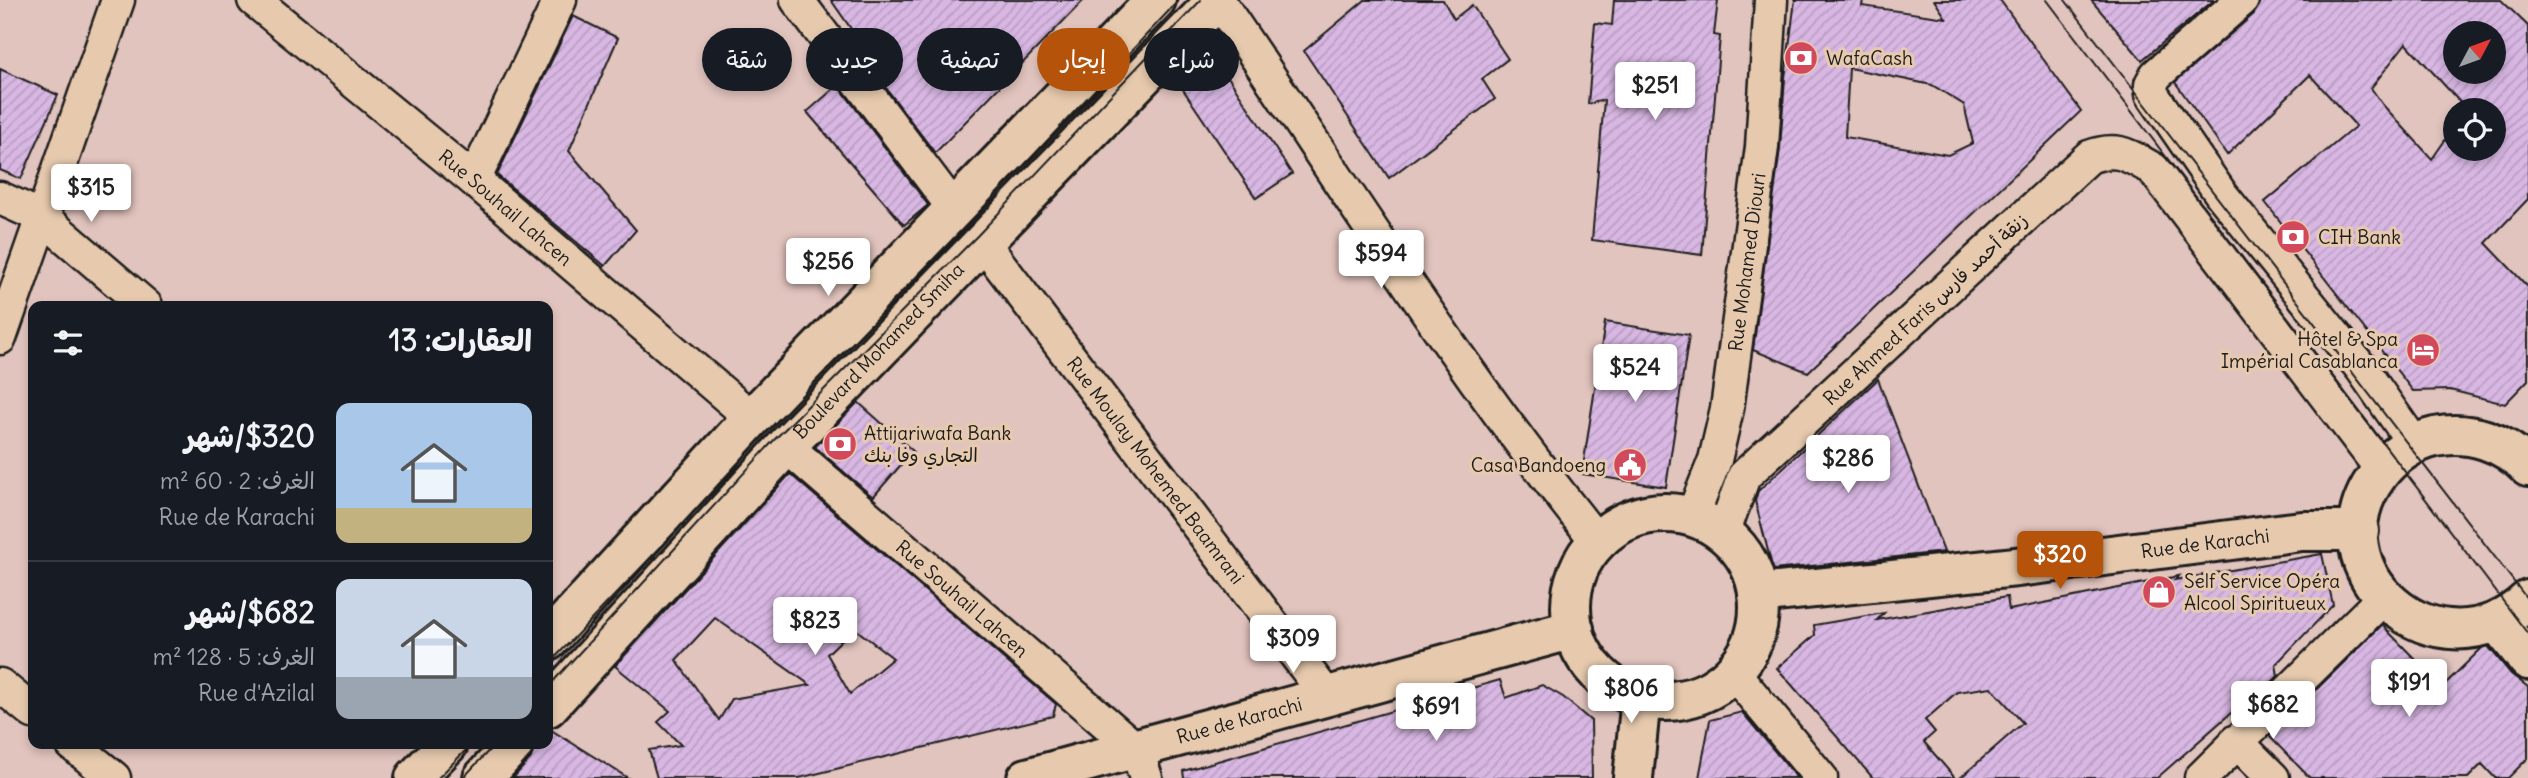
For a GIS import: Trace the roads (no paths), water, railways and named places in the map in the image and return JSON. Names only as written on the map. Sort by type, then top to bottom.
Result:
[{"type":"street","points":[[0,338],[118,0]]},
{"type":"street","name":"Rue Souhail Lahcen","points":[[254,0],[474,180],[752,418]]},
{"type":"street","points":[[474,180],[559,0]]},
{"type":"street","points":[[797,0],[956,210]]},
{"type":"street","points":[[553,636],[752,418],[956,210],[1156,0]]},
{"type":"street","points":[[1218,0],[1423,306],[1545,478],[1597,541]]},
{"type":"street","name":"Boulevard Mohamed Smiha","points":[[553,702],[786,446],[1218,0]]},
{"type":"street","name":"Rue Mohamed Diouri","points":[[1708,525],[1715,460],[1727,409],[1762,147],[1771,0]]},
{"type":"street","points":[[2242,0],[2156,75],[2151,90],[2157,105],[2246,226],[2362,369],[2415,445]]},
{"type":"street","name":"Rue Ahmed Faris زنقة أحمد فارس","points":[[1708,525],[1744,476],[2089,157],[2106,150],[2125,153],[2153,169],[2382,470]]},
{"type":"street","points":[[0,198],[42,217],[140,301]]},
{"type":"street","name":"Rue Moulay Mohemed Baamrani","points":[[984,244],[1327,696]]},
{"type":"street","points":[[2522,452],[2464,435],[2440,437],[2415,445],[2401,452],[2382,470],[2367,493],[2359,531],[2367,570],[2383,598],[2404,614],[2434,627],[2466,630],[2497,622],[2528,600]]},
{"type":"street","name":"Rue Souhail Lahcen","points":[[786,446],[1142,764]]},
{"type":"street","points":[[1662,512],[1708,525],[1746,560],[1758,594],[1758,623],[1753,641],[1733,672],[1715,686],[1695,696],[1674,700],[1641,697],[1608,681],[1584,654],[1574,629],[1571,599],[1575,578],[1597,541],[1614,528],[1642,515],[1662,512]]},
{"type":"street","name":"Rue de Karachi","points":[[1758,594],[2016,567],[2288,533],[2359,531]]},
{"type":"street","points":[[2201,778],[2383,598]]},
{"type":"street","points":[[2497,622],[2528,660]]},
{"type":"street","name":"Rue de Karachi","points":[[1027,778],[1142,764],[1327,696],[1574,629]]},
{"type":"street","points":[[1733,672],[1821,778]]},
{"type":"street","points":[[0,685],[28,708]]},
{"type":"street","points":[[1633,778],[1641,697]]},
{"type":"street","points":[[2236,741],[2273,778]]},
{"type":"street","points":[[78,749],[114,778]]},
{"type":"street","points":[[415,778],[443,749]]},
{"type":"street","points":[[483,778],[509,749]]},
{"type":"tram line","points":[[878,321],[1179,0]]},
{"type":"tram line","points":[[553,682],[776,438],[977,236],[1201,0]]},
{"type":"tram line","points":[[2047,0],[2528,634]]},
{"type":"tram line","points":[[2065,0],[2528,600]]},
{"type":"tram line","points":[[553,660],[739,465]]},
{"type":"tram line","points":[[438,778],[467,749]]},
{"type":"tram line","points":[[463,778],[490,749]]},
{"type":"place","name":"WafaCash","points":[[1801,58]]},
{"type":"place","name":"CIH Bank","points":[[2293,237]]},
{"type":"place","name":"Hôtel & Spa Impérial Casablanca","points":[[2423,350]]},
{"type":"place","name":"Attijariwafa Bank التجاري وفا بنك","points":[[840,444]]},
{"type":"place","name":"Casa Bandoeng","points":[[1630,465]]},
{"type":"place","name":"Self Service Opéra Alcool Spiritueux","points":[[2159,592]]}]
